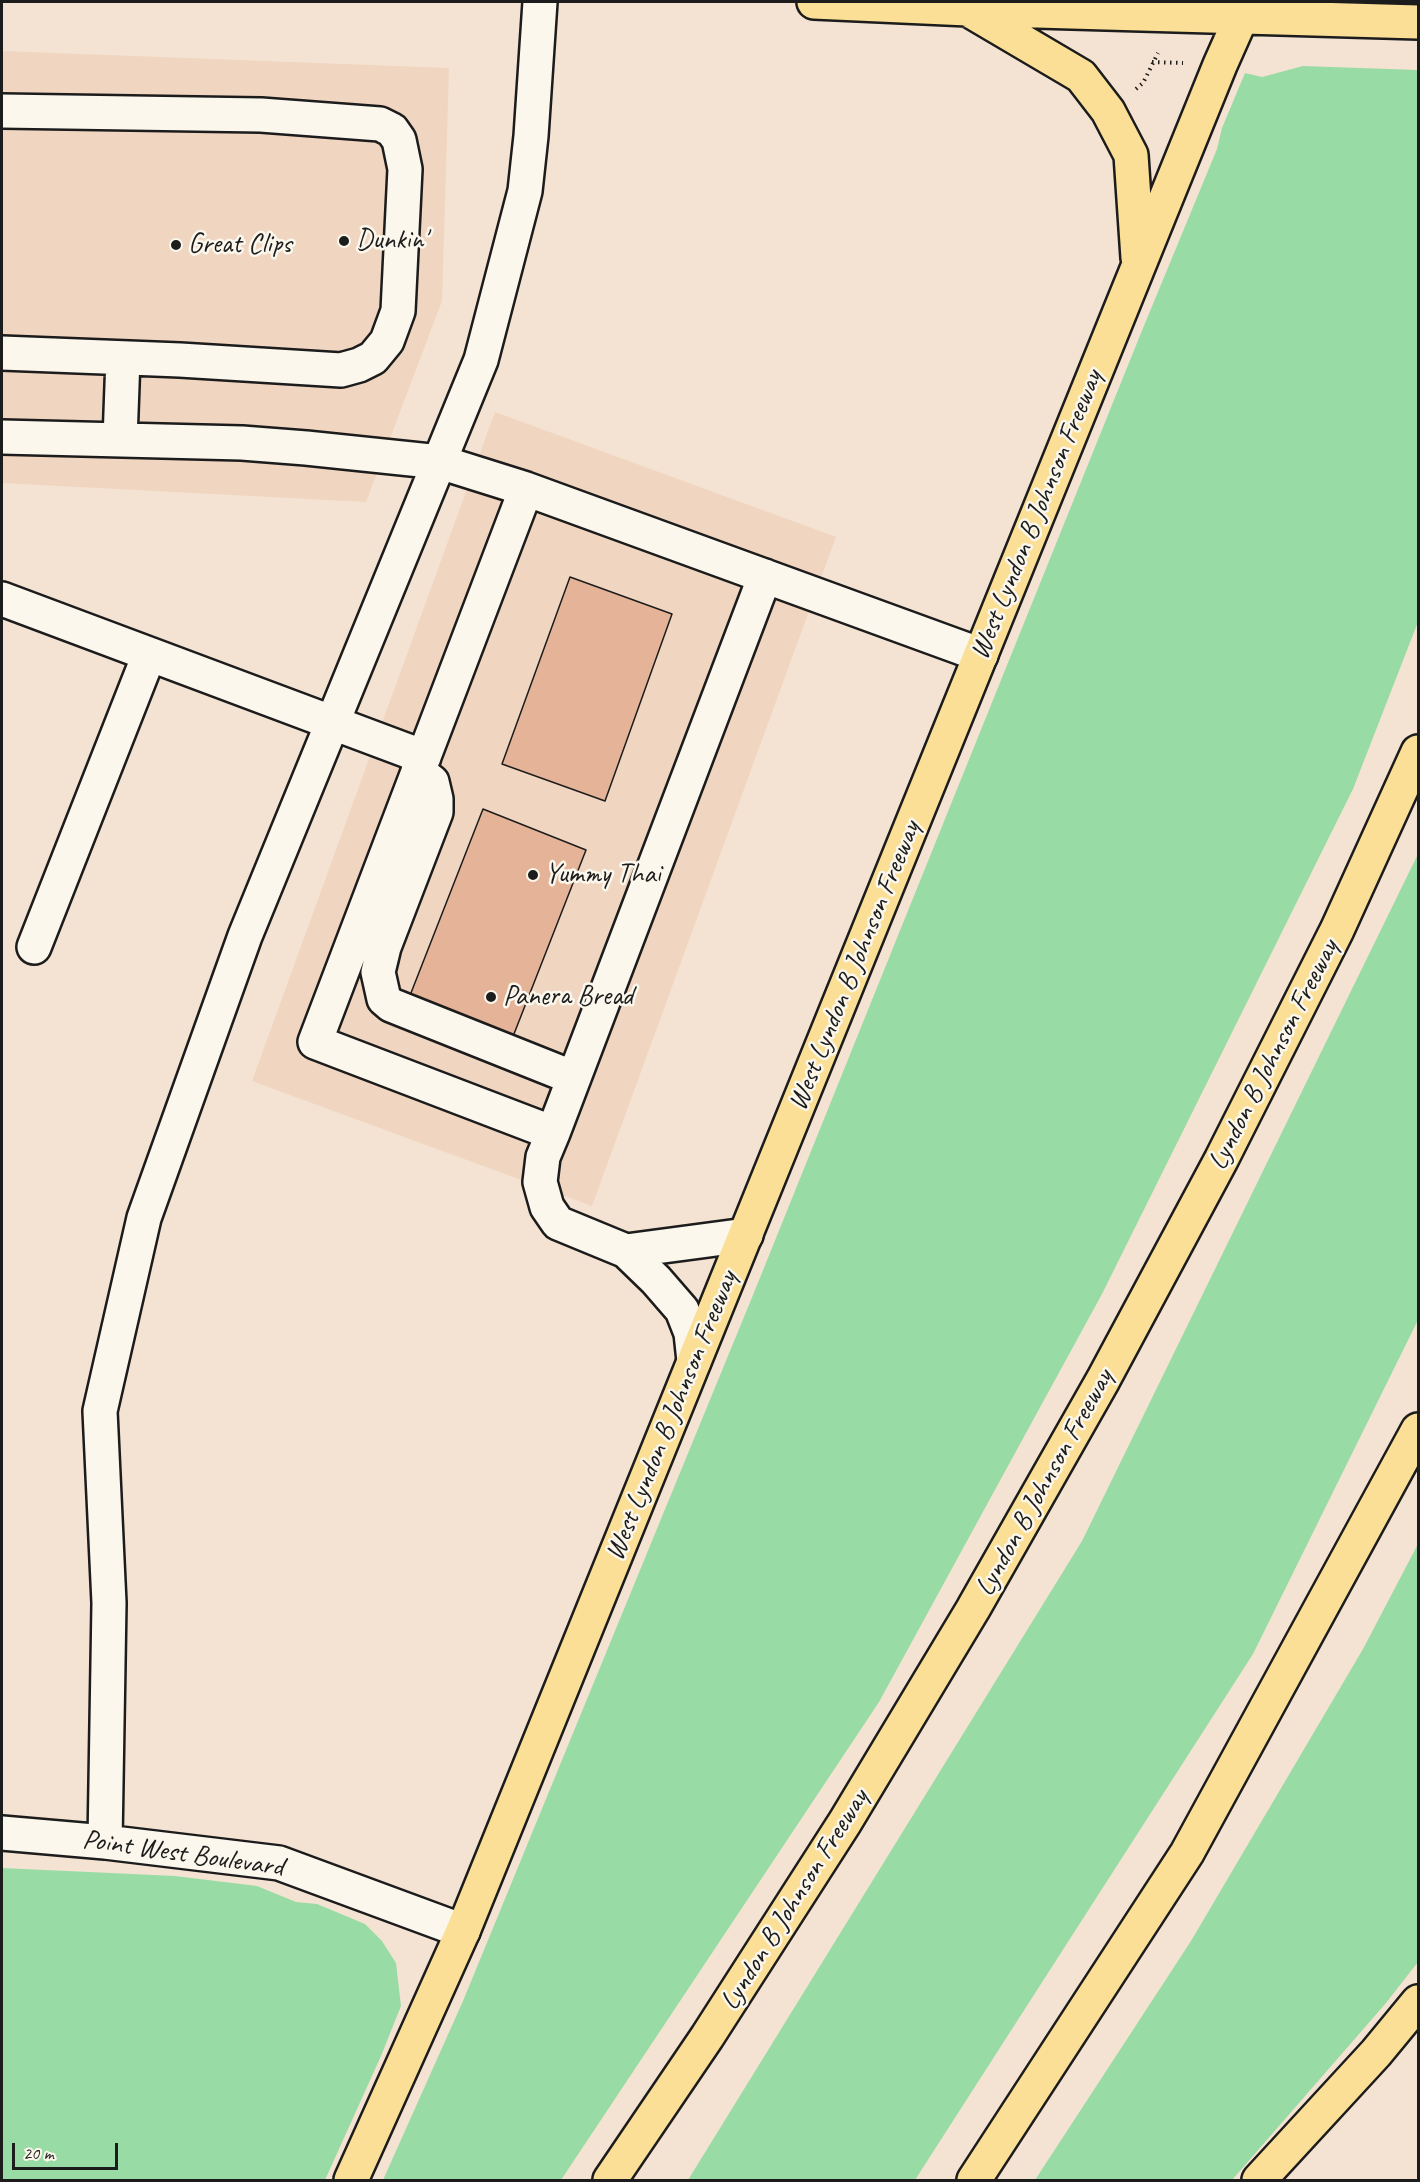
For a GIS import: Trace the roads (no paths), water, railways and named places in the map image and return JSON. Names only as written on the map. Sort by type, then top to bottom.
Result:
[{"type":"main road","points":[[814,2],[968,9],[1244,9],[1419,22]]},
{"type":"main road","points":[[968,9],[1081,76],[1108,111],[1131,155],[1138,267]]},
{"type":"main road","name":"West Lyndon B Johnson Freeway","points":[[351,2181],[463,1931],[1244,9]]},
{"type":"main road","name":"Lyndon B Johnson Freeway","points":[[610,2181],[707,2037],[845,1822],[973,1609],[1103,1380],[1221,1160],[1332,940],[1419,752]]},
{"type":"main road","points":[[974,2181],[1187,1853],[1419,1430]]},
{"type":"main road","points":[[1259,2181],[1376,2053],[1419,2001]]},
{"type":"street","points":[[105,1842],[109,1603],[100,1412],[144,1218],[245,936],[481,360],[525,191],[540,2]]},
{"type":"street","points":[[2,111],[261,115],[380,124],[392,130],[399,140],[405,169],[398,311],[387,341],[373,358],[359,365],[341,370],[2,353]]},
{"type":"street","points":[[120,440],[123,358]]},
{"type":"street","points":[[2,437],[285,446],[440,462],[526,489],[981,655]]},
{"type":"street","points":[[526,489],[315,1042],[553,1133]]},
{"type":"street","points":[[694,1361],[691,1333],[682,1310],[626,1251],[558,1223],[547,1207],[540,1182],[543,1157],[765,576]]},
{"type":"street","points":[[2,599],[333,724],[421,764],[432,782],[436,812],[384,947],[378,972],[384,999],[391,1005],[574,1078]]},
{"type":"street","points":[[34,947],[149,655]]},
{"type":"street","points":[[626,1251],[746,1235]]},
{"type":"street","name":"Point West Boulevard","points":[[2,1833],[105,1842],[279,1863],[463,1931]]},
{"type":"place","name":"Dunkin'","points":[[344,241]]},
{"type":"place","name":"Great Clips","points":[[176,245]]},
{"type":"place","name":"Yummy Thai","points":[[533,875]]},
{"type":"place","name":"Panera Bread","points":[[491,997]]}]
